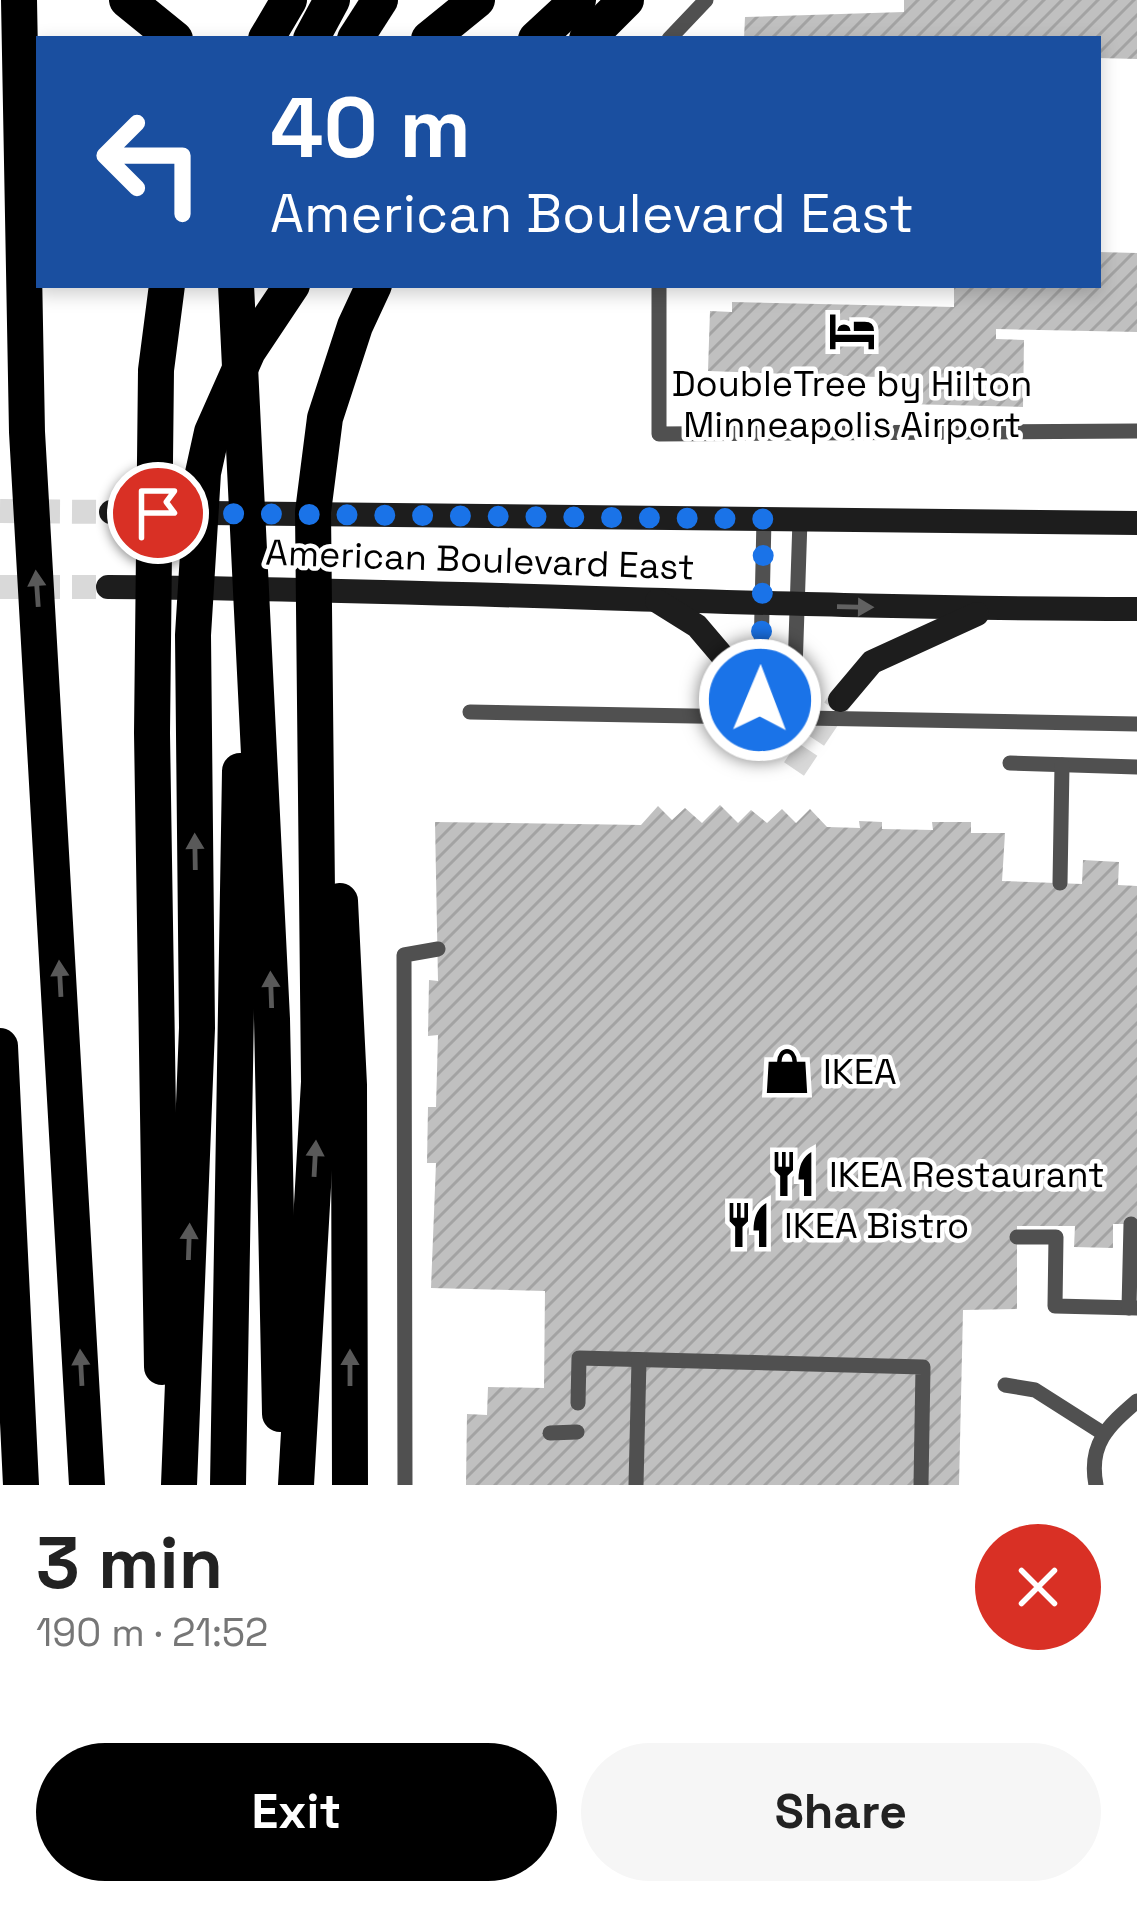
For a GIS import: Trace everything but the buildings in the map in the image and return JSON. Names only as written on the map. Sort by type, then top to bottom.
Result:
[{"type":"highway","points":[[19,0],[27,433],[87,1485]]},
{"type":"highway","points":[[127,0],[171,36]]},
{"type":"highway","points":[[268,36],[290,0]]},
{"type":"highway","points":[[312,36],[332,0]]},
{"type":"highway","points":[[357,36],[380,0]]},
{"type":"highway","points":[[433,36],[477,0]]},
{"type":"highway","points":[[539,36],[578,0]]},
{"type":"highway","points":[[590,36],[626,0]]},
{"type":"highway","points":[[165,1485],[152,733],[156,370],[167,288]]},
{"type":"highway","points":[[228,1485],[251,734],[236,288]]},
{"type":"highway","points":[[245,454],[261,288]]},
{"type":"highway","points":[[179,1485],[197,1028],[193,635],[202,473],[212,432],[248,352],[290,288]]},
{"type":"highway","points":[[296,1485],[319,1082],[318,462],[339,369],[373,288]]},
{"type":"highway","points":[[316,639],[345,967],[350,1485]]},
{"type":"highway","points":[[251,734],[276,1153],[279,1485]]},
{"type":"highway","points":[[0,1046],[21,1485]]},
{"type":"main road","name":"American Boulevard East","points":[[111,512],[1137,523]]},
{"type":"main road","name":"American Boulevard East","points":[[108,587],[413,589],[796,606],[1137,610]]},
{"type":"main road","points":[[655,600],[698,626],[760,700]]},
{"type":"main road","points":[[840,700],[872,662],[988,609]]},
{"type":"lane","points":[[672,36],[706,0]]},
{"type":"lane","points":[[659,288],[659,434],[1137,431]]},
{"type":"lane","points":[[760,700],[764,519]]},
{"type":"lane","points":[[794,700],[800,520]]},
{"type":"lane","points":[[470,712],[1137,724]]},
{"type":"lane","points":[[1010,764],[1137,767]]},
{"type":"lane","points":[[1060,883],[1062,765]]},
{"type":"lane","points":[[405,1485],[404,955],[438,949]]},
{"type":"lane","points":[[1017,1237],[1056,1237],[1055,1306],[1133,1308],[1131,1224]]},
{"type":"lane","points":[[578,1403],[579,1358],[923,1367],[921,1485]]},
{"type":"lane","points":[[636,1485],[639,1360]]},
{"type":"lane","points":[[1005,1384],[1035,1390],[1101,1432]]},
{"type":"lane","points":[[1096,1485],[1092,1467],[1101,1432],[1137,1401]]},
{"type":"lane","points":[[550,1432],[577,1432]]},
{"type":"tunnel","points":[[0,511],[111,512]]},
{"type":"tunnel","points":[[0,587],[108,587]]},
{"type":"tunnel","points":[[794,769],[839,702]]},
{"type":"place","name":"DoubleTree by Hilton Minneapolis Airport","points":[[852,331]]},
{"type":"place","name":"IKEA","points":[[787,1071]]},
{"type":"place","name":"IKEA Restaurant","points":[[793,1174]]},
{"type":"place","name":"IKEA Bistro","points":[[748,1225]]},
{"type":"route","points":[[158,513],[764,519],[760,700]]}]
